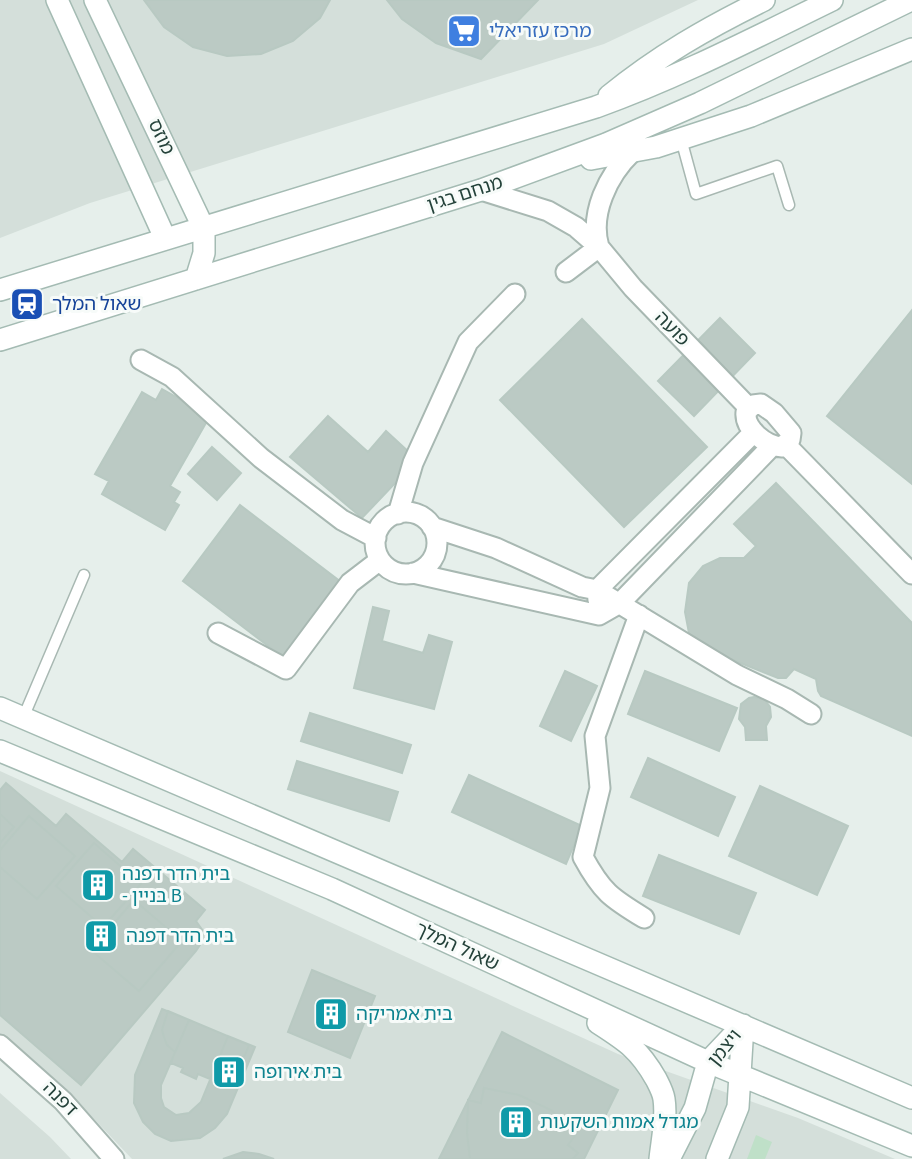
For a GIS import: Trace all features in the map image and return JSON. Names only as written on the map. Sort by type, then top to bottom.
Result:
[{"type":"street","name":"מוזס","points":[[57,0],[165,238]]},
{"type":"street","name":"מוזס","points":[[95,0],[204,229]]},
{"type":"street","points":[[596,107],[665,53],[701,31],[764,0]]},
{"type":"street","points":[[5,287],[165,238],[204,229],[596,107],[692,68],[832,0]]},
{"type":"street","name":"מנחם בגין","points":[[0,340],[481,190],[542,168],[700,103],[911,0]]},
{"type":"street","points":[[542,168],[632,152],[681,139],[751,116],[912,48]]},
{"type":"street","points":[[566,272],[599,247],[595,228],[601,200],[616,171],[632,152]]},
{"type":"street","name":"פועה","points":[[481,190],[548,211],[576,227],[599,247],[633,288],[749,408]]},
{"type":"street","points":[[196,279],[204,253],[204,229]]},
{"type":"street","points":[[398,514],[413,463],[468,342],[515,294]]},
{"type":"street","points":[[141,360],[172,377],[261,458],[342,520],[376,538]]},
{"type":"street","points":[[811,714],[737,675],[620,603],[597,590],[582,587],[496,548],[432,527],[417,514],[398,514],[384,523],[376,538],[375,545],[380,560],[395,572],[413,573],[599,615],[620,603],[779,445],[791,433],[774,413],[761,404],[749,408],[745,417],[754,432],[779,445],[912,574]]},
{"type":"street","points":[[599,615],[597,590],[754,432]]},
{"type":"street","points":[[413,573],[430,563],[435,555],[436,536],[432,527]]},
{"type":"street","points":[[218,633],[286,669],[350,583],[380,560]]},
{"type":"street","points":[[639,615],[595,736],[600,788],[583,857],[596,882],[611,899],[644,918]]},
{"type":"street","name":"שאול המלך","points":[[0,708],[912,1098]]},
{"type":"street","name":"שאול המלך","points":[[0,751],[332,889],[708,1062],[912,1146]]},
{"type":"street","points":[[540,985],[633,1046],[646,1062],[664,1099],[660,1159]]},
{"type":"street","name":"ויצמן","points":[[669,1159],[695,1108],[708,1062],[743,1025]]},
{"type":"street","name":"ויצמן","points":[[717,1159],[738,1107],[743,1025]]},
{"type":"street","name":"דפנה","points":[[0,1045],[63,1101],[114,1159]]},
{"type":"lane","points":[[681,139],[696,194],[776,166],[789,205]]},
{"type":"lane","points":[[23,718],[83,575]]},
{"type":"shaded area","points":[[0,0],[698,0],[604,44],[90,203],[0,238]]},
{"type":"shaded area","points":[[0,771],[618,1054],[798,1118],[895,1159],[132,1159],[77,1101],[0,1038]]},
{"type":"shaded area","points":[[0,1093],[50,1137],[71,1159],[0,1159]]},
{"type":"green space","points":[[756,1135],[772,1142],[765,1159],[747,1159]]},
{"type":"building","points":[[144,0],[330,0],[320,18],[293,41],[261,54],[227,56],[193,47],[164,27]]},
{"type":"building","name":"מרכז עזריאלי","points":[[387,0],[538,0],[481,59],[436,43],[402,19]]},
{"type":"building","points":[[912,310],[912,484],[827,416]]},
{"type":"building","points":[[720,318],[755,353],[694,416],[658,381]]},
{"type":"building","points":[[582,319],[707,447],[624,527],[500,400]]},
{"type":"building","points":[[162,389],[210,416],[170,486],[180,492],[174,502],[179,505],[165,530],[102,494],[109,481],[95,474],[142,392],[156,400]]},
{"type":"building","points":[[328,416],[368,452],[386,431],[411,454],[400,478],[362,518],[290,457]]},
{"type":"building","points":[[212,447],[241,473],[217,500],[188,474]]},
{"type":"building","points":[[776,483],[912,623],[912,736],[821,696],[816,679],[794,669],[786,678],[778,678],[708,650],[689,633],[685,612],[689,583],[703,566],[720,558],[744,558],[756,546],[734,524]]},
{"type":"building","points":[[240,505],[341,582],[284,658],[183,581]]},
{"type":"building","points":[[373,607],[389,611],[382,641],[423,653],[429,635],[452,642],[434,709],[354,688]]},
{"type":"building","points":[[565,671],[597,686],[571,741],[540,726]]},
{"type":"building","points":[[645,671],[737,708],[719,751],[628,714]]},
{"type":"building","points":[[754,697],[764,699],[770,707],[771,717],[766,726],[767,740],[746,740],[745,727],[739,719],[741,704]]},
{"type":"building","points":[[310,713],[411,745],[402,773],[301,741]]},
{"type":"building","points":[[648,758],[735,797],[718,836],[631,797]]},
{"type":"building","points":[[297,761],[398,792],[389,821],[288,789]]},
{"type":"building","points":[[469,775],[582,826],[566,864],[452,812]]},
{"type":"building","name":"בית הדר דפנה","points":[[6,783],[56,826],[66,814],[122,862],[133,849],[205,910],[196,921],[203,931],[202,942],[196,951],[81,1085],[0,1015],[0,790]]},
{"type":"building","points":[[760,786],[848,826],[817,895],[729,856]]},
{"type":"building","points":[[0,814],[14,827],[0,843]]},
{"type":"building","points":[[29,816],[75,856],[37,899],[0,867],[0,850]]},
{"type":"building","name":"בית הדר דפנה - בניין B","points":[[94,843],[141,884],[103,927],[56,886]]},
{"type":"building","points":[[659,855],[756,893],[739,934],[643,896]]},
{"type":"building","points":[[134,900],[182,941],[139,991],[91,950]]},
{"type":"building","name":"בית אמריקה","points":[[312,970],[375,996],[350,1058],[288,1032]]},
{"type":"building","name":"בית אירופה","points":[[162,1009],[189,1020],[161,1085],[164,1107],[176,1115],[189,1113],[201,1102],[228,1036],[255,1047],[227,1114],[215,1128],[200,1138],[171,1141],[155,1134],[143,1122],[134,1103],[135,1075]]},
{"type":"building","points":[[168,1011],[249,1045],[245,1055],[231,1070],[215,1069],[210,1079],[198,1074],[196,1079],[181,1072],[183,1068],[171,1063],[175,1052],[167,1045],[162,1030]]},
{"type":"building","points":[[502,1032],[618,1090],[584,1159],[439,1159]]},
{"type":"building","name":"מגדל אמות השקעות","points":[[484,1088],[519,1095],[551,1110],[577,1133],[568,1145],[578,1153],[573,1159],[470,1159],[467,1133],[468,1100],[481,1103]]},
{"type":"building","points":[[243,1152],[259,1154],[274,1159],[223,1159]]},
{"type":"place","name":"מרכז עזריאלי","points":[[464,31]]},
{"type":"place","name":"שאול המלך","points":[[27,304]]},
{"type":"place","name":"בית הדר דפנה - בניין B","points":[[98,885]]},
{"type":"place","name":"בית הדר דפנה","points":[[101,936]]},
{"type":"place","name":"בית אמריקה","points":[[331,1014]]},
{"type":"place","name":"בית אירופה","points":[[229,1072]]},
{"type":"place","name":"מגדל אמות השקעות","points":[[516,1122]]}]
